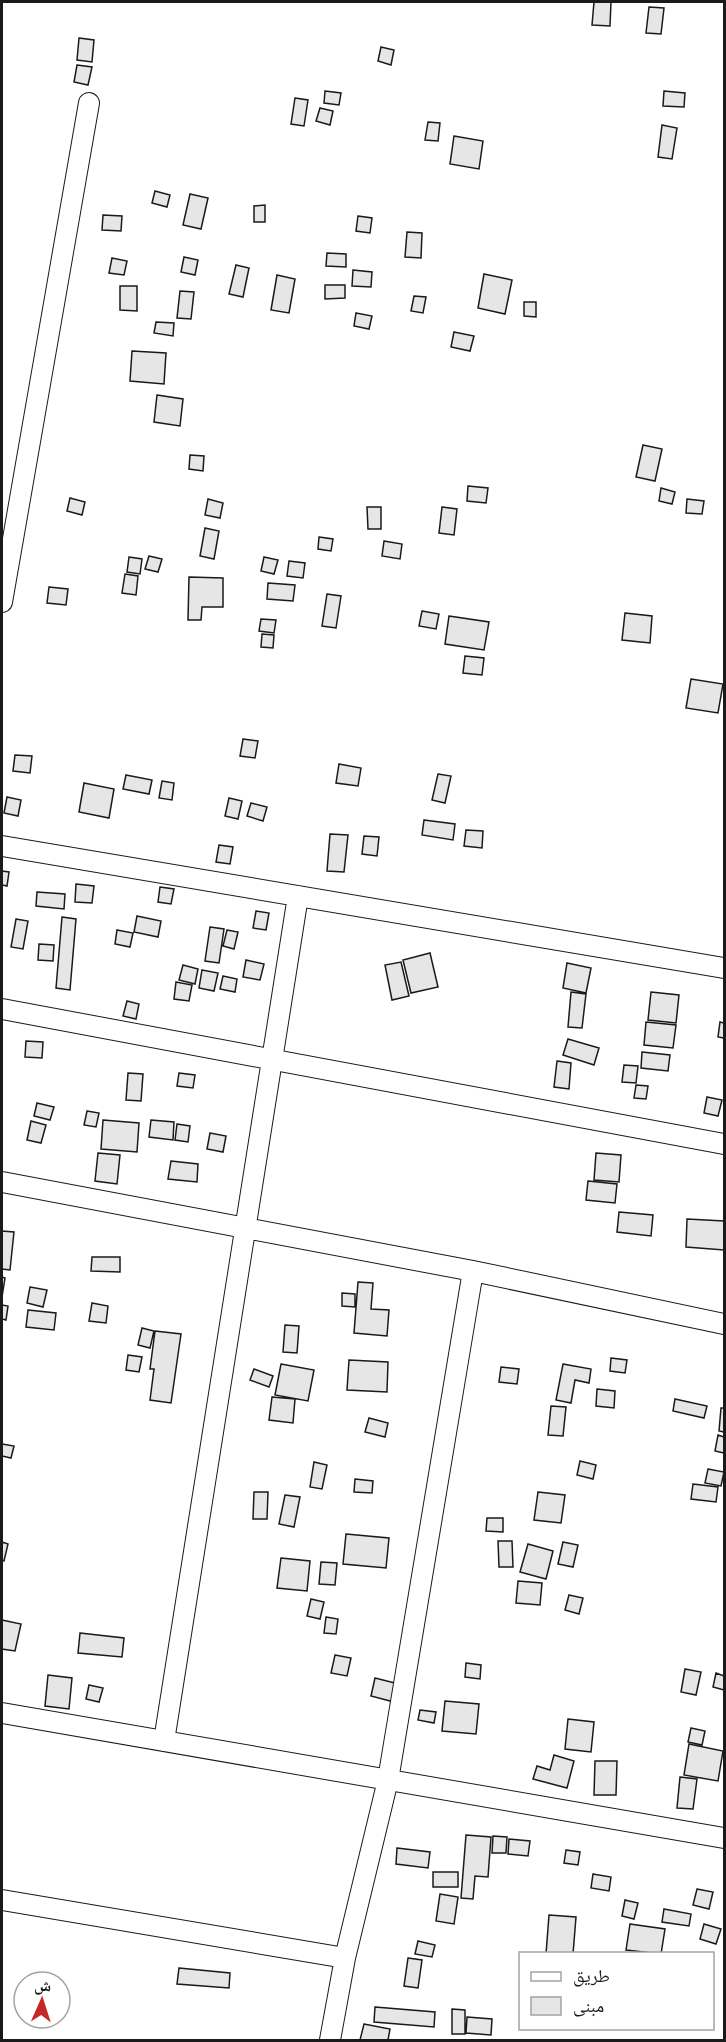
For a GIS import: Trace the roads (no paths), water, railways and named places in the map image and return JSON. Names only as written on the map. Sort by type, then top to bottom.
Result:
[{"type":"street","points":[[2,602],[89,103]]},
{"type":"street","points":[[2,846],[724,968]]},
{"type":"street","points":[[164,1741],[298,896]]},
{"type":"street","points":[[2,1009],[724,1144]]},
{"type":"street","points":[[2,1182],[473,1271],[724,1324]]},
{"type":"street","points":[[330,2040],[345,1958],[388,1780],[473,1271]]},
{"type":"street","points":[[2,1713],[724,1838]]},
{"type":"street","points":[[2,1900],[345,1958]]}]
